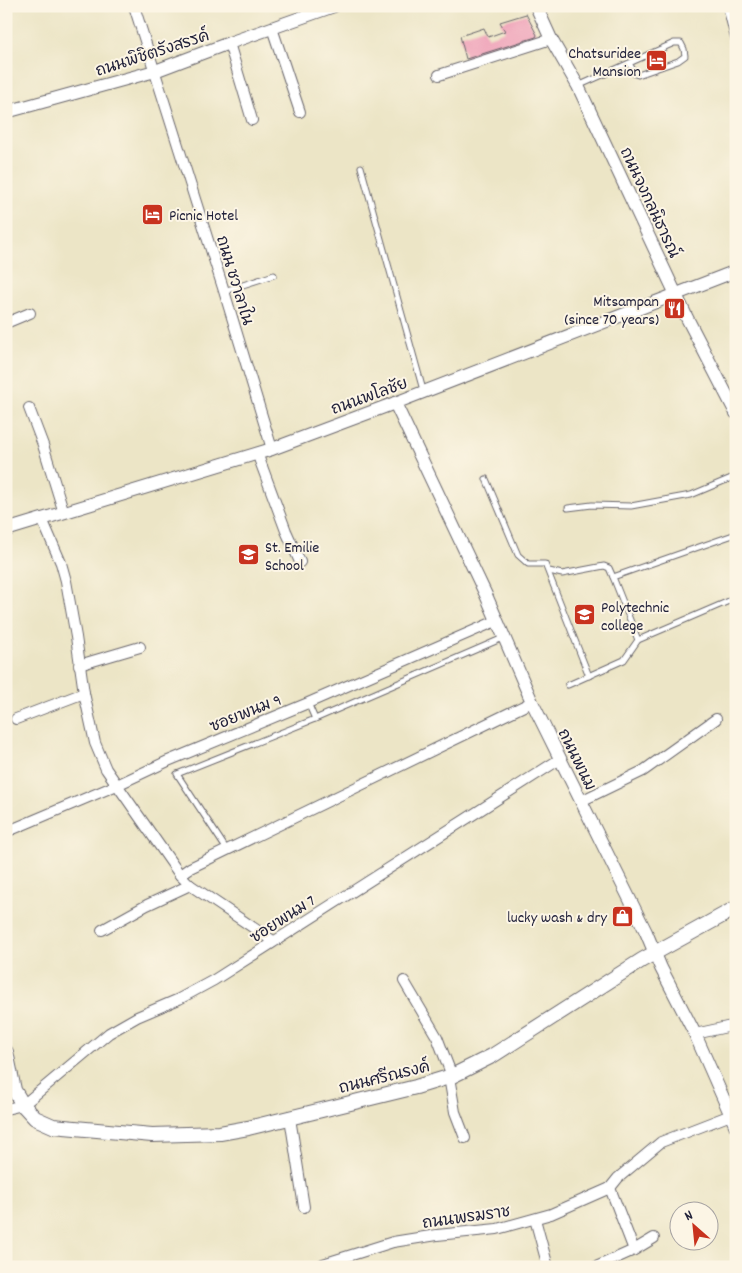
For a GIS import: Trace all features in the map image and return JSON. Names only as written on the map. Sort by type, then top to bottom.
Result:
[{"type":"main road","name":"ถนนศรีณรงค์","points":[[23,1105],[35,1118],[53,1126],[152,1135],[220,1133],[290,1118],[450,1077],[492,1056],[654,952],[736,908]]},
{"type":"main road","points":[[6,1052],[14,1090],[23,1105]]},
{"type":"street","name":"ถนน ชวาลาใน","points":[[134,6],[272,448]]},
{"type":"street","name":"ถนนพิชิตรังสรรค์","points":[[6,112],[155,71],[334,6]]},
{"type":"street","name":"ถนนจงกลนิธารณ์","points":[[536,6],[551,38],[578,86],[687,318],[736,413]]},
{"type":"street","points":[[728,6],[736,38]]},
{"type":"street","points":[[272,28],[300,112]]},
{"type":"street","points":[[438,75],[551,38]]},
{"type":"street","points":[[229,43],[252,120]]},
{"type":"street","name":"ถนนพโลชัย","points":[[6,530],[272,448],[395,403],[736,271]]},
{"type":"street","points":[[6,323],[30,314]]},
{"type":"street","name":"ถนนพนม","points":[[395,403],[486,595],[532,702],[695,1034],[732,1114],[736,1127]]},
{"type":"street","points":[[29,408],[43,445],[64,513]]},
{"type":"street","points":[[257,453],[286,531],[300,562]]},
{"type":"street","points":[[42,519],[61,563],[66,581],[84,693],[95,743],[106,769],[180,875],[190,885],[273,941]]},
{"type":"street","name":"ซอยพนม 9","points":[[6,832],[496,621]]},
{"type":"street","points":[[79,665],[140,647]]},
{"type":"street","points":[[16,719],[84,693]]},
{"type":"street","points":[[180,875],[190,868],[532,702]]},
{"type":"street","points":[[581,801],[643,771],[716,719]]},
{"type":"street","name":"ซอยพนม 7","points":[[23,1105],[109,1033],[214,980],[560,759]]},
{"type":"street","points":[[102,930],[147,905],[190,885]]},
{"type":"street","points":[[404,980],[437,1037],[450,1077],[455,1112],[465,1138]]},
{"type":"street","points":[[695,1034],[736,1025]]},
{"type":"street","points":[[6,1109],[23,1105]]},
{"type":"street","name":"ถนนพรมราช","points":[[323,1264],[393,1242],[497,1229],[557,1211],[610,1188],[618,1178],[661,1142],[732,1114]]},
{"type":"street","points":[[290,1118],[304,1207]]},
{"type":"street","points":[[610,1188],[634,1250]]},
{"type":"street","points":[[535,1219],[548,1267]]},
{"type":"street","points":[[596,1267],[634,1250],[654,1238]]},
{"type":"lane","points":[[578,86],[629,63],[678,42],[681,43],[686,53],[686,56],[678,61],[638,75],[635,74],[629,63]]},
{"type":"lane","points":[[362,167],[423,392]]},
{"type":"lane","points":[[224,291],[274,274]]},
{"type":"lane","points":[[568,508],[592,505],[631,506],[691,495],[736,476]]},
{"type":"lane","points":[[486,479],[518,556],[528,564],[546,564],[589,676]]},
{"type":"lane","points":[[613,577],[736,534]]},
{"type":"lane","points":[[549,571],[562,574],[604,566],[609,568],[638,640]]},
{"type":"lane","points":[[568,685],[624,660],[638,640],[736,598]]},
{"type":"lane","points":[[228,851],[177,774],[315,719],[504,638]]},
{"type":"lane","points":[[308,703],[315,719]]},
{"type":"building","points":[[526,14],[537,35],[536,37],[466,59],[460,36],[484,28],[488,37],[505,31],[500,22]]},
{"type":"place","name":"Chatsuridee Mansion","points":[[657,61]]},
{"type":"place","name":"Picnic Hotel","points":[[153,214]]},
{"type":"place","name":"Mitsampan (since 70 years)","points":[[675,309]]},
{"type":"place","name":"St. Emilie School","points":[[249,555]]},
{"type":"place","name":"Polytechnic college","points":[[585,615]]},
{"type":"place","name":"lucky wash & dry","points":[[623,916]]}]
